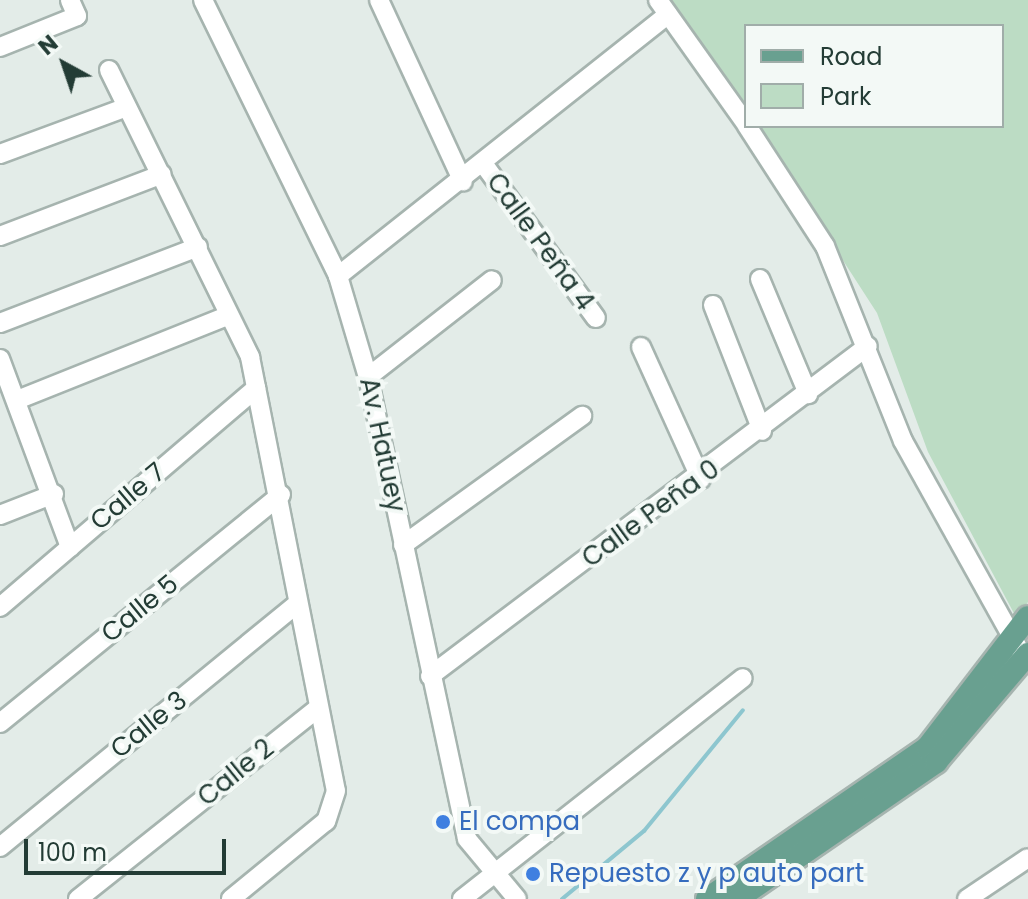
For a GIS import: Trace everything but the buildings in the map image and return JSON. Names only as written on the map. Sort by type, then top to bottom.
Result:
[{"type":"main road","points":[[737,899],[936,762],[1023,653],[1028,617]]},
{"type":"main road","points":[[707,899],[927,748],[1023,653]]},
{"type":"street","points":[[0,47],[77,16],[70,0]]},
{"type":"street","name":"Av. Hatuey","points":[[203,0],[338,276],[368,377],[430,676],[469,845],[517,899]]},
{"type":"street","points":[[379,0],[463,182]]},
{"type":"street","points":[[338,276],[485,166],[663,7],[744,122]]},
{"type":"street","points":[[109,70],[198,247],[229,315],[256,388],[281,495],[298,603],[336,791],[326,821],[231,899]]},
{"type":"street","points":[[0,154],[127,107]]},
{"type":"street","points":[[748,128],[825,246],[910,455],[1023,653]]},
{"type":"street","name":"Calle Peña 4","points":[[485,166],[596,318]]},
{"type":"street","points":[[0,236],[162,174]]},
{"type":"street","points":[[0,323],[198,247]]},
{"type":"street","points":[[760,279],[808,394]]},
{"type":"street","points":[[368,377],[492,280]]},
{"type":"street","points":[[713,305],[762,431]]},
{"type":"street","points":[[17,400],[229,315]]},
{"type":"street","name":"Calle Peña 0","points":[[430,676],[701,479],[868,346]]},
{"type":"street","points":[[641,347],[701,479]]},
{"type":"street","points":[[0,359],[54,494],[70,547]]},
{"type":"street","name":"Calle 7","points":[[0,607],[256,388]]},
{"type":"street","points":[[403,545],[582,416]]},
{"type":"street","points":[[0,515],[54,494]]},
{"type":"street","name":"Calle 5","points":[[0,723],[281,495]]},
{"type":"street","name":"Calle 3","points":[[0,847],[298,603]]},
{"type":"street","points":[[462,899],[743,678]]},
{"type":"street","name":"Calle 2","points":[[78,899],[318,708]]},
{"type":"street","points":[[967,899],[1028,858]]},
{"type":"green space","points":[[666,0],[1028,0],[1028,602],[1017,619],[928,452],[877,313],[757,128],[1004,128],[1004,24],[744,24],[744,109]]},
{"type":"waterway","points":[[562,899],[644,831],[743,710]]},
{"type":"place","name":"El compa","points":[[443,822]]},
{"type":"place","name":"Repuesto z y p auto part","points":[[533,874]]}]
